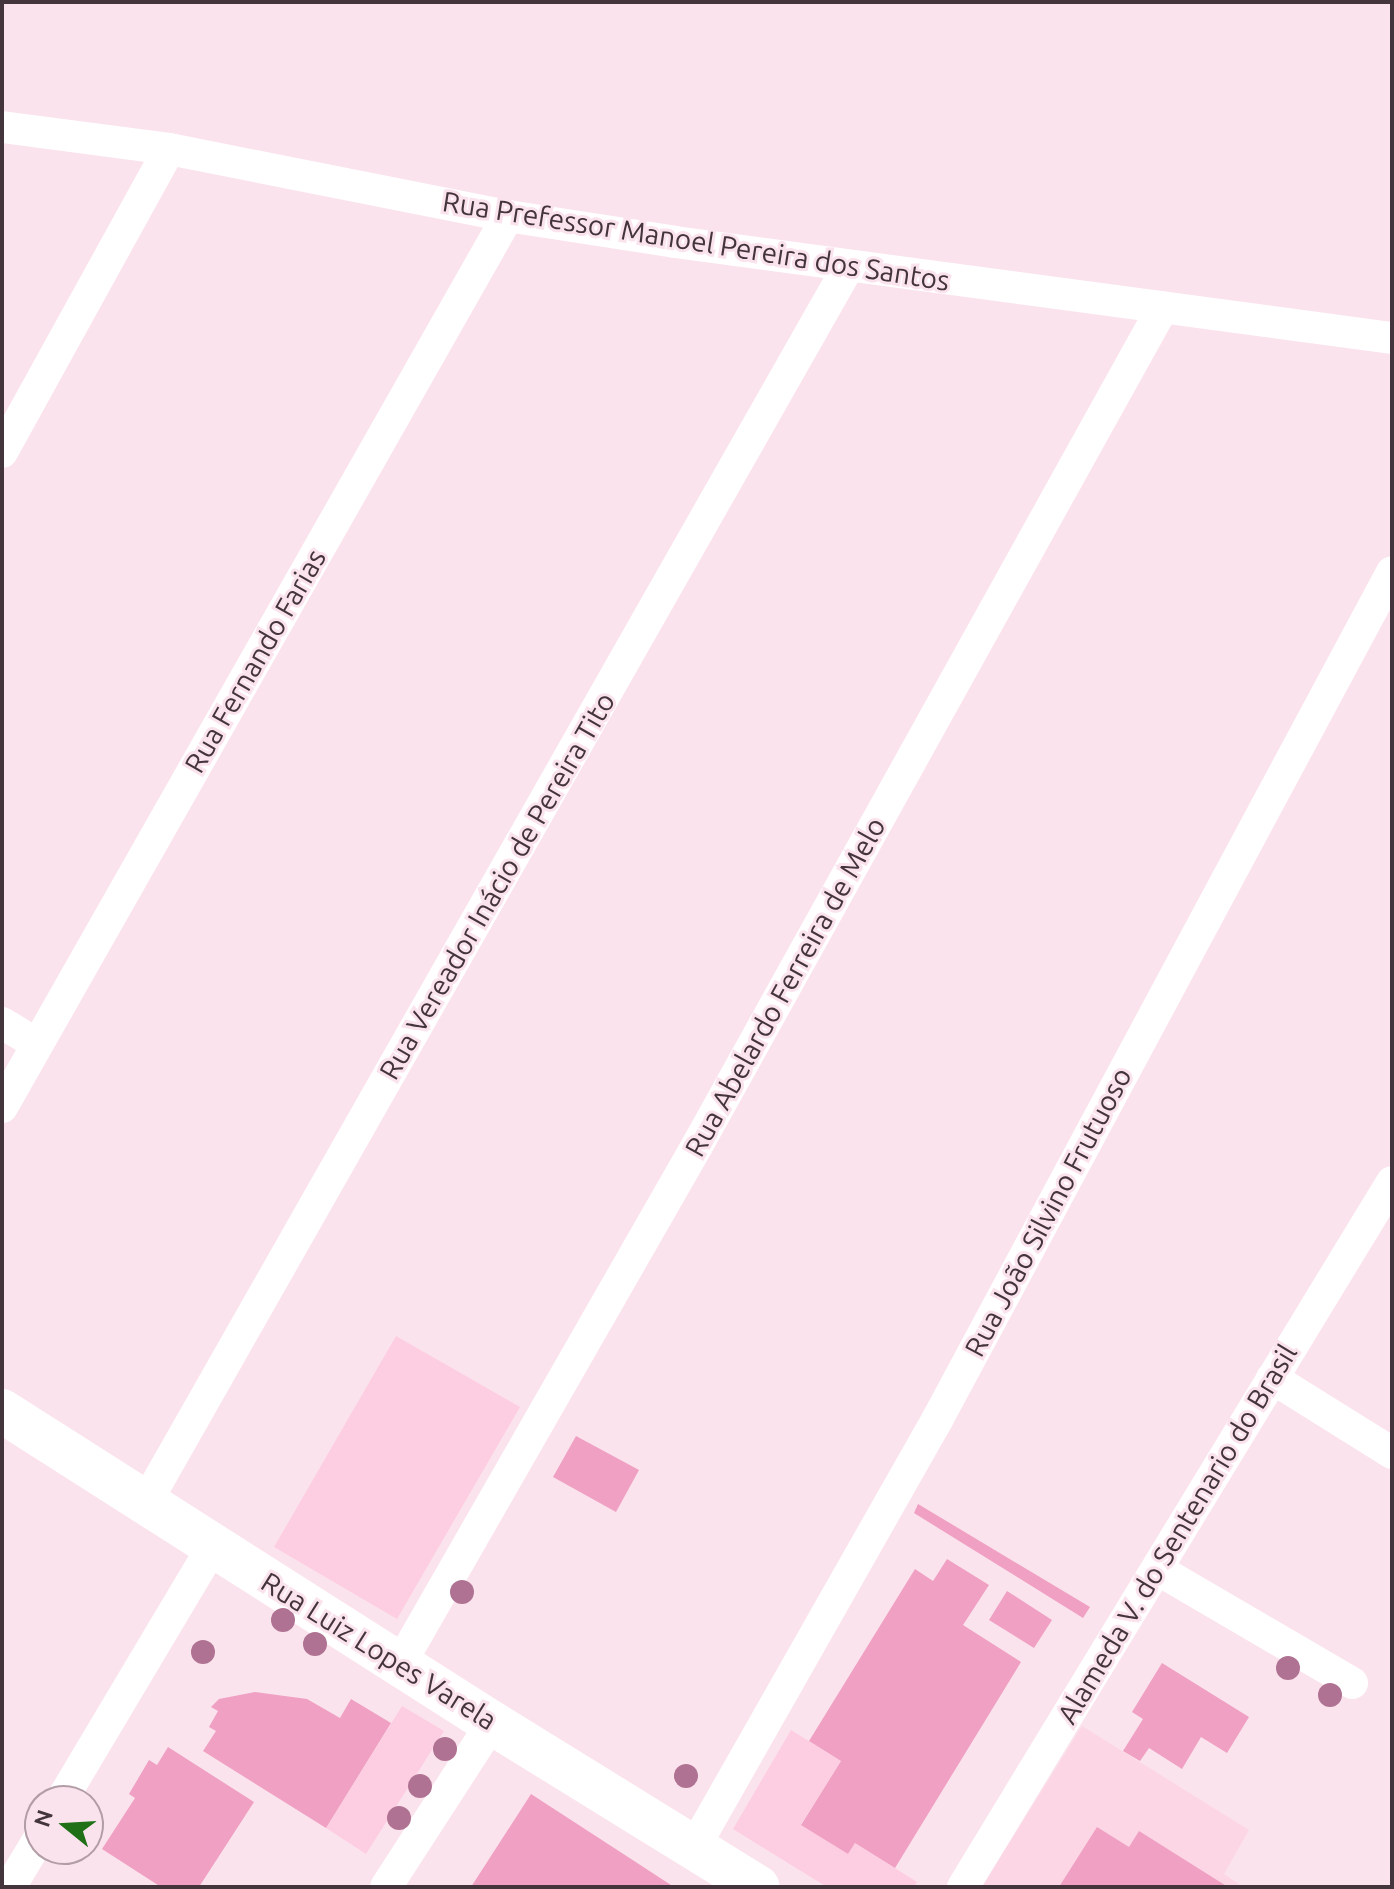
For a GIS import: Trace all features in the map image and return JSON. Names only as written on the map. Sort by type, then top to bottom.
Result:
[{"type":"main road","name":"Rua Luiz Lopes Varela","points":[[2,1411],[492,1723],[758,1887]]},
{"type":"street","name":"Rua Prefessor Manoel Pereira dos Santos","points":[[2,127],[169,149],[508,216],[848,267],[1392,338]]},
{"type":"street","points":[[2,452],[169,149]]},
{"type":"street","name":"Rua Fernando Farias","points":[[2,1107],[508,216]]},
{"type":"street","name":"Rua Vereador Inácio de Pereira Tito","points":[[145,1504],[848,267]]},
{"type":"street","name":"Rua Abelardo Ferreira de Melo","points":[[400,1664],[698,1144],[1163,307]]},
{"type":"street","name":"Rua João Silvino Frutuoso","points":[[695,1846],[937,1420],[1392,572]]},
{"type":"street","points":[[2,1023],[37,1044]]},
{"type":"street","name":"Alameda V. do Sentenario do Brasil","points":[[963,1887],[1272,1378],[1388,1198]]},
{"type":"street","points":[[1272,1378],[1392,1453]]},
{"type":"street","points":[[71,1785],[213,1546]]},
{"type":"street","points":[[1157,1569],[1352,1683]]},
{"type":"street","points":[[386,1887],[492,1723]]},
{"type":"street","points":[[10,1887],[24,1864]]},
{"type":"shaded area","points":[[396,1336],[520,1407],[397,1619],[274,1547]]},
{"type":"shaded area","points":[[402,1706],[444,1731],[366,1854],[326,1828]]},
{"type":"shaded area","points":[[1082,1726],[1249,1830],[1224,1874],[1243,1887],[982,1887]]},
{"type":"shaded area","points":[[791,1730],[841,1761],[801,1824],[848,1854],[855,1843],[917,1882],[914,1887],[827,1887],[733,1829]]},
{"type":"building","points":[[576,1436],[639,1470],[616,1512],[553,1477]]},
{"type":"building","points":[[918,1504],[1090,1607],[1083,1618],[914,1513]]},
{"type":"building","points":[[947,1559],[989,1585],[963,1625],[1021,1662],[895,1868],[855,1843],[848,1854],[801,1825],[841,1761],[809,1741],[915,1569],[933,1581]]},
{"type":"building","points":[[1007,1591],[1052,1620],[1034,1648],[989,1620]]},
{"type":"building","points":[[1162,1663],[1249,1717],[1227,1753],[1201,1737],[1182,1769],[1149,1748],[1140,1761],[1123,1751],[1143,1719],[1132,1712]]},
{"type":"building","points":[[255,1692],[307,1699],[340,1718],[351,1699],[391,1723],[326,1828],[203,1751],[216,1731],[209,1727],[218,1711],[211,1707],[219,1699]]},
{"type":"building","points":[[168,1747],[254,1802],[199,1887],[161,1887],[104,1850],[135,1798],[129,1794],[149,1760],[157,1765]]},
{"type":"building","points":[[531,1794],[628,1857],[674,1887],[471,1887]]},
{"type":"building","points":[[1097,1827],[1129,1847],[1139,1831],[1228,1887],[1059,1887]]}]
